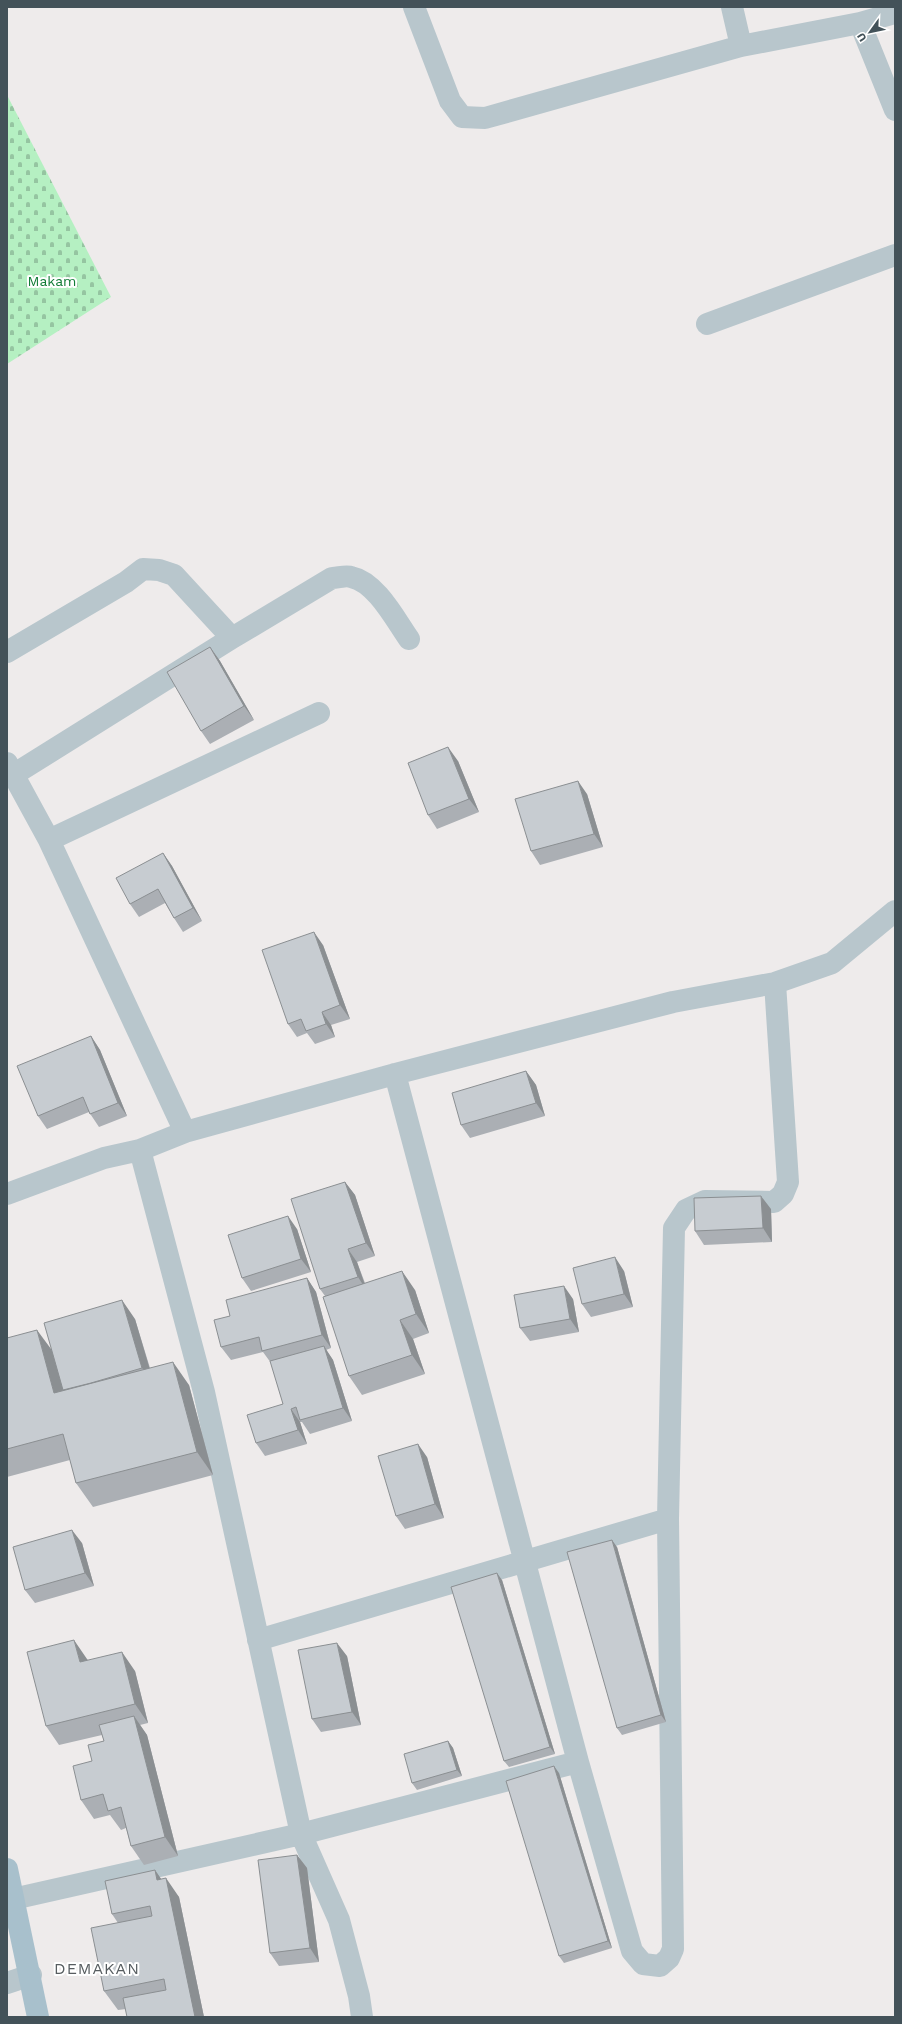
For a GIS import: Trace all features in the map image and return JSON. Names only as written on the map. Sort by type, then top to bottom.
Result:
[{"type":"main road","points":[[7,1869],[31,1975],[38,2017]]},
{"type":"street","points":[[414,7],[450,101],[462,117],[485,118],[741,46],[860,23],[895,13]]},
{"type":"street","points":[[732,7],[741,46]]},
{"type":"street","points":[[860,23],[895,110]]},
{"type":"street","points":[[707,324],[895,255]]},
{"type":"street","points":[[7,652],[126,582],[144,569],[159,570],[174,576],[232,638]]},
{"type":"street","points":[[185,1132],[49,840],[10,769],[332,578],[350,576],[363,582],[382,600],[409,639]]},
{"type":"street","points":[[49,840],[318,713]]},
{"type":"street","points":[[7,1194],[104,1158],[140,1150],[185,1132],[395,1074],[673,1002],[775,983],[832,963],[895,911]]},
{"type":"street","points":[[395,1074],[578,1762],[632,1951],[643,1964],[660,1966],[669,1958],[673,1949],[668,1519],[674,1228],[686,1210],[705,1201],[774,1202],[783,1194],[788,1182],[775,983]]},
{"type":"street","points":[[140,1150],[204,1392],[301,1834],[339,1920],[359,1996],[362,2017]]},
{"type":"street","points":[[258,1640],[668,1519]]},
{"type":"street","points":[[13,1899],[301,1834],[578,1762]]},
{"type":"street","points":[[7,1983],[31,1975]]},
{"type":"green space","name":"Makam","points":[[7,95],[111,297],[7,364]]},
{"type":"building","points":[[210,647],[244,706],[201,731],[167,672]]},
{"type":"building","points":[[448,747],[469,799],[428,815],[408,763]]},
{"type":"building","points":[[578,781],[594,834],[531,851],[515,799]]},
{"type":"building","points":[[163,853],[193,908],[174,918],[158,889],[130,904],[116,878]]},
{"type":"building","points":[[314,932],[340,1005],[322,1012],[326,1024],[306,1031],[301,1019],[288,1024],[262,950]]},
{"type":"building","points":[[91,1036],[118,1103],[90,1114],[83,1097],[38,1116],[17,1066]]},
{"type":"building","points":[[526,1071],[536,1103],[461,1125],[452,1093]]},
{"type":"building","points":[[345,1182],[366,1243],[348,1249],[358,1277],[320,1289],[291,1199]]},
{"type":"building","points":[[761,1196],[763,1228],[695,1231],[694,1198]]},
{"type":"building","points":[[288,1216],[301,1259],[242,1278],[228,1235]]},
{"type":"building","points":[[615,1257],[624,1294],[582,1304],[573,1268]]},
{"type":"building","points":[[402,1271],[416,1314],[400,1320],[412,1355],[349,1376],[323,1297]]},
{"type":"building","points":[[307,1278],[322,1335],[262,1351],[259,1337],[221,1347],[214,1320],[230,1316],[226,1300]]},
{"type":"building","points":[[564,1286],[570,1319],[520,1328],[514,1295]]},
{"type":"building","points":[[122,1300],[142,1368],[63,1390],[44,1323]]},
{"type":"building","points":[[37,1330],[54,1393],[173,1362],[197,1452],[76,1483],[63,1434],[7,1449],[7,1338]]},
{"type":"building","points":[[324,1346],[343,1408],[300,1420],[296,1407],[291,1409],[298,1430],[256,1443],[247,1415],[283,1404],[270,1361]]},
{"type":"building","points":[[418,1444],[435,1504],[396,1516],[378,1456]]},
{"type":"building","points":[[72,1530],[85,1573],[25,1590],[13,1547]]},
{"type":"building","points":[[612,1540],[661,1715],[617,1728],[567,1552]]},
{"type":"building","points":[[497,1573],[550,1747],[504,1761],[451,1587]]},
{"type":"building","points":[[74,1640],[80,1662],[122,1652],[135,1704],[46,1726],[27,1652]]},
{"type":"building","points":[[337,1643],[352,1712],[312,1719],[298,1650]]},
{"type":"building","points":[[134,1716],[165,1837],[131,1846],[121,1807],[108,1811],[103,1794],[81,1800],[73,1766],[92,1761],[88,1745],[104,1741],[99,1725]]},
{"type":"building","points":[[448,1741],[457,1770],[412,1783],[404,1754]]},
{"type":"building","points":[[554,1766],[608,1941],[559,1956],[506,1781]]},
{"type":"building","points":[[297,1855],[310,1948],[270,1953],[258,1860]]},
{"type":"building","points":[[155,1870],[157,1880],[166,1878],[195,2017],[127,2017],[123,1998],[166,1990],[164,1979],[104,1991],[91,1928],[152,1916],[150,1906],[112,1914],[105,1881]]},
{"type":"district","name":"DEMAKAN","points":[[97,1968]]}]
